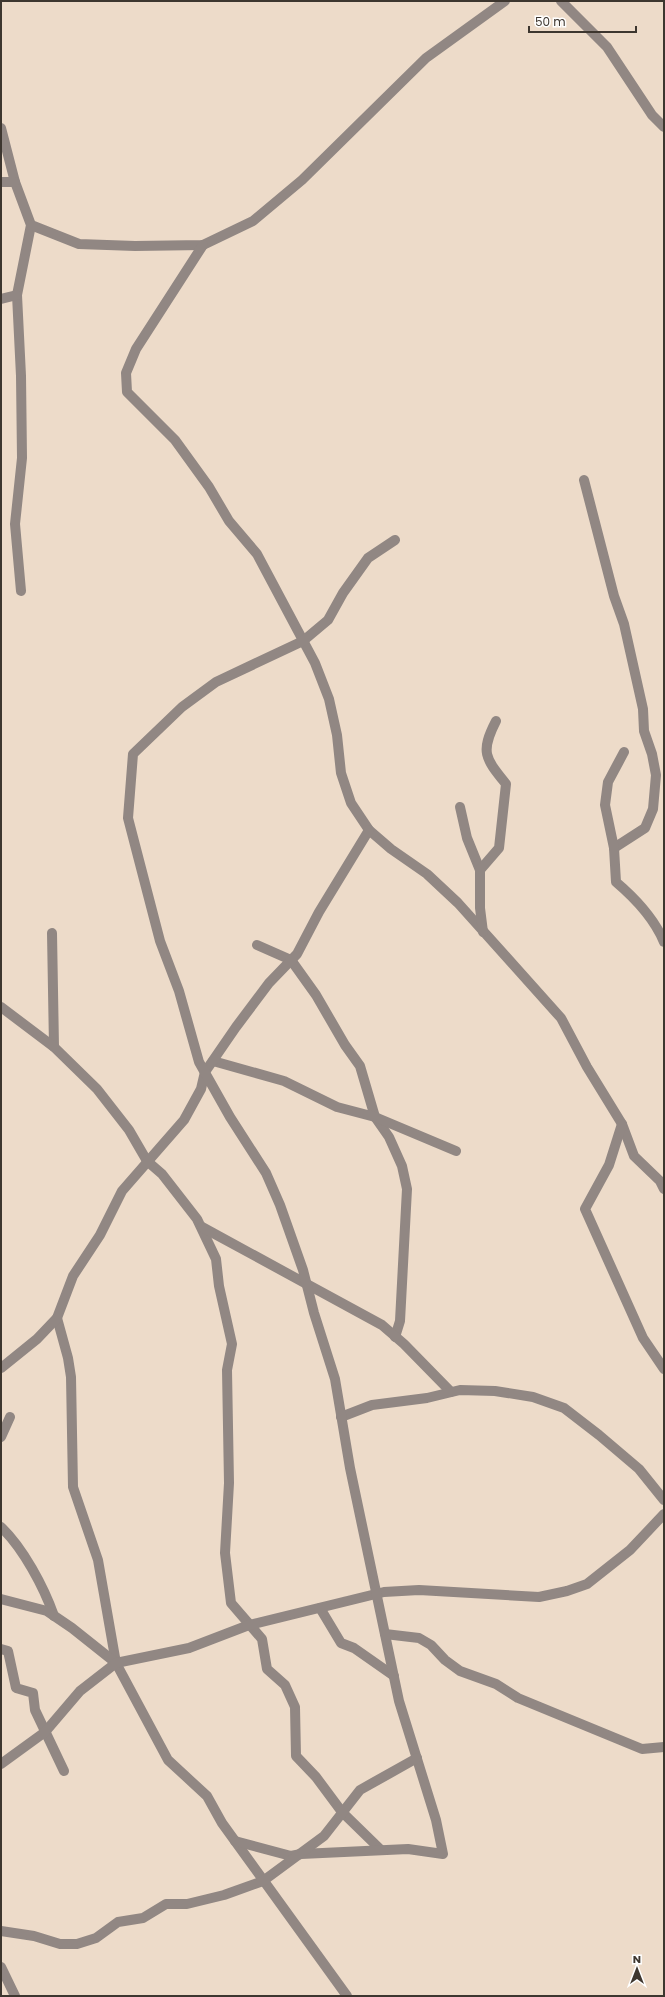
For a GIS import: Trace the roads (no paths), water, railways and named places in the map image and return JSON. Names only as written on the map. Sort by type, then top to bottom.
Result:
[{"type":"street","points":[[31,225],[79,244],[135,246],[203,245],[253,221],[302,180],[426,58],[505,1]]},
{"type":"street","points":[[561,1],[607,47],[652,115],[664,127]]},
{"type":"street","points":[[1,128],[15,182],[31,225],[17,295],[21,376],[22,458],[15,524],[21,590]]},
{"type":"street","points":[[1,182],[15,182]]},
{"type":"street","points":[[203,245],[136,349],[126,373],[128,392],[175,440],[209,487],[229,521],[257,554],[315,662],[329,699],[337,735],[341,774],[351,803],[369,830],[391,849],[428,874],[561,1018],[587,1067],[622,1124],[634,1156],[660,1181],[664,1188]]},
{"type":"street","points":[[1,299],[17,295]]},
{"type":"street","points":[[584,480],[614,596],[624,624],[643,709],[644,731],[652,754],[656,775],[653,809],[645,828],[614,848]]},
{"type":"street","points":[[235,1841],[291,1856],[301,1854],[408,1849],[443,1854],[436,1820],[399,1701],[351,1475],[335,1379],[291,1234],[266,1173],[230,1117],[199,1062],[179,991],[160,941],[128,818],[133,754],[182,707],[216,682],[303,641],[328,620],[343,593],[368,558],[394,540]]},
{"type":"street","points":[[480,870],[499,848],[502,828],[506,784],[491,765],[485,752],[487,737],[496,720]]},
{"type":"street","points":[[624,752],[608,782],[605,805],[614,848],[616,882],[639,902],[660,933],[664,942]]},
{"type":"street","points":[[460,807],[467,838],[480,870],[480,908],[483,932]]},
{"type":"street","points":[[1,1368],[37,1339],[57,1318],[73,1276],[100,1235],[122,1191],[184,1120],[201,1088],[205,1072],[269,983],[297,954],[319,912],[369,830]]},
{"type":"street","points":[[52,933],[54,1047]]},
{"type":"street","points":[[257,945],[292,960],[316,995],[345,1045],[360,1066],[375,1117],[389,1136],[402,1166],[407,1189],[400,1321],[395,1337]]},
{"type":"street","points":[[1,1007],[54,1047],[97,1088],[129,1130],[147,1162],[162,1174],[202,1227],[216,1259],[219,1286],[232,1344],[228,1370],[229,1483],[225,1553],[231,1603],[262,1639],[267,1669],[285,1685],[296,1708],[296,1756],[316,1777],[342,1812],[382,1850]]},
{"type":"street","points":[[213,1060],[284,1081],[337,1107],[375,1117],[456,1151]]},
{"type":"street","points":[[622,1124],[609,1165],[585,1209],[643,1338],[664,1369]]},
{"type":"street","points":[[202,1227],[377,1322],[395,1337],[451,1392]]},
{"type":"street","points":[[57,1318],[68,1358],[71,1378],[73,1487],[98,1560],[116,1663],[168,1760],[207,1796],[222,1823],[347,1996]]},
{"type":"street","points":[[341,1417],[372,1406],[427,1398],[460,1390],[495,1391],[533,1397],[564,1408],[639,1469],[664,1500]]},
{"type":"street","points":[[1,1437],[10,1417]]},
{"type":"street","points":[[1,1764],[45,1732],[80,1691],[116,1663],[189,1648],[249,1625],[377,1594],[419,1590],[539,1597],[566,1591],[587,1584],[630,1550],[664,1514]]},
{"type":"street","points":[[1,1527],[22,1554],[47,1597],[54,1616]]},
{"type":"street","points":[[1,1599],[47,1611],[116,1663]]},
{"type":"street","points":[[320,1608],[341,1643],[354,1648],[394,1676]]},
{"type":"street","points":[[385,1634],[419,1638],[431,1645],[445,1660],[460,1671],[496,1684],[518,1698],[642,1749],[664,1747]]},
{"type":"street","points":[[1,1649],[8,1651],[16,1688],[33,1693],[35,1710],[64,1771]]},
{"type":"street","points":[[1,1931],[34,1936],[60,1944],[77,1944],[96,1938],[118,1922],[143,1918],[166,1904],[187,1904],[224,1895],[263,1881],[324,1836],[360,1790],[417,1758]]},
{"type":"street","points":[[1,1967],[15,1996]]}]
